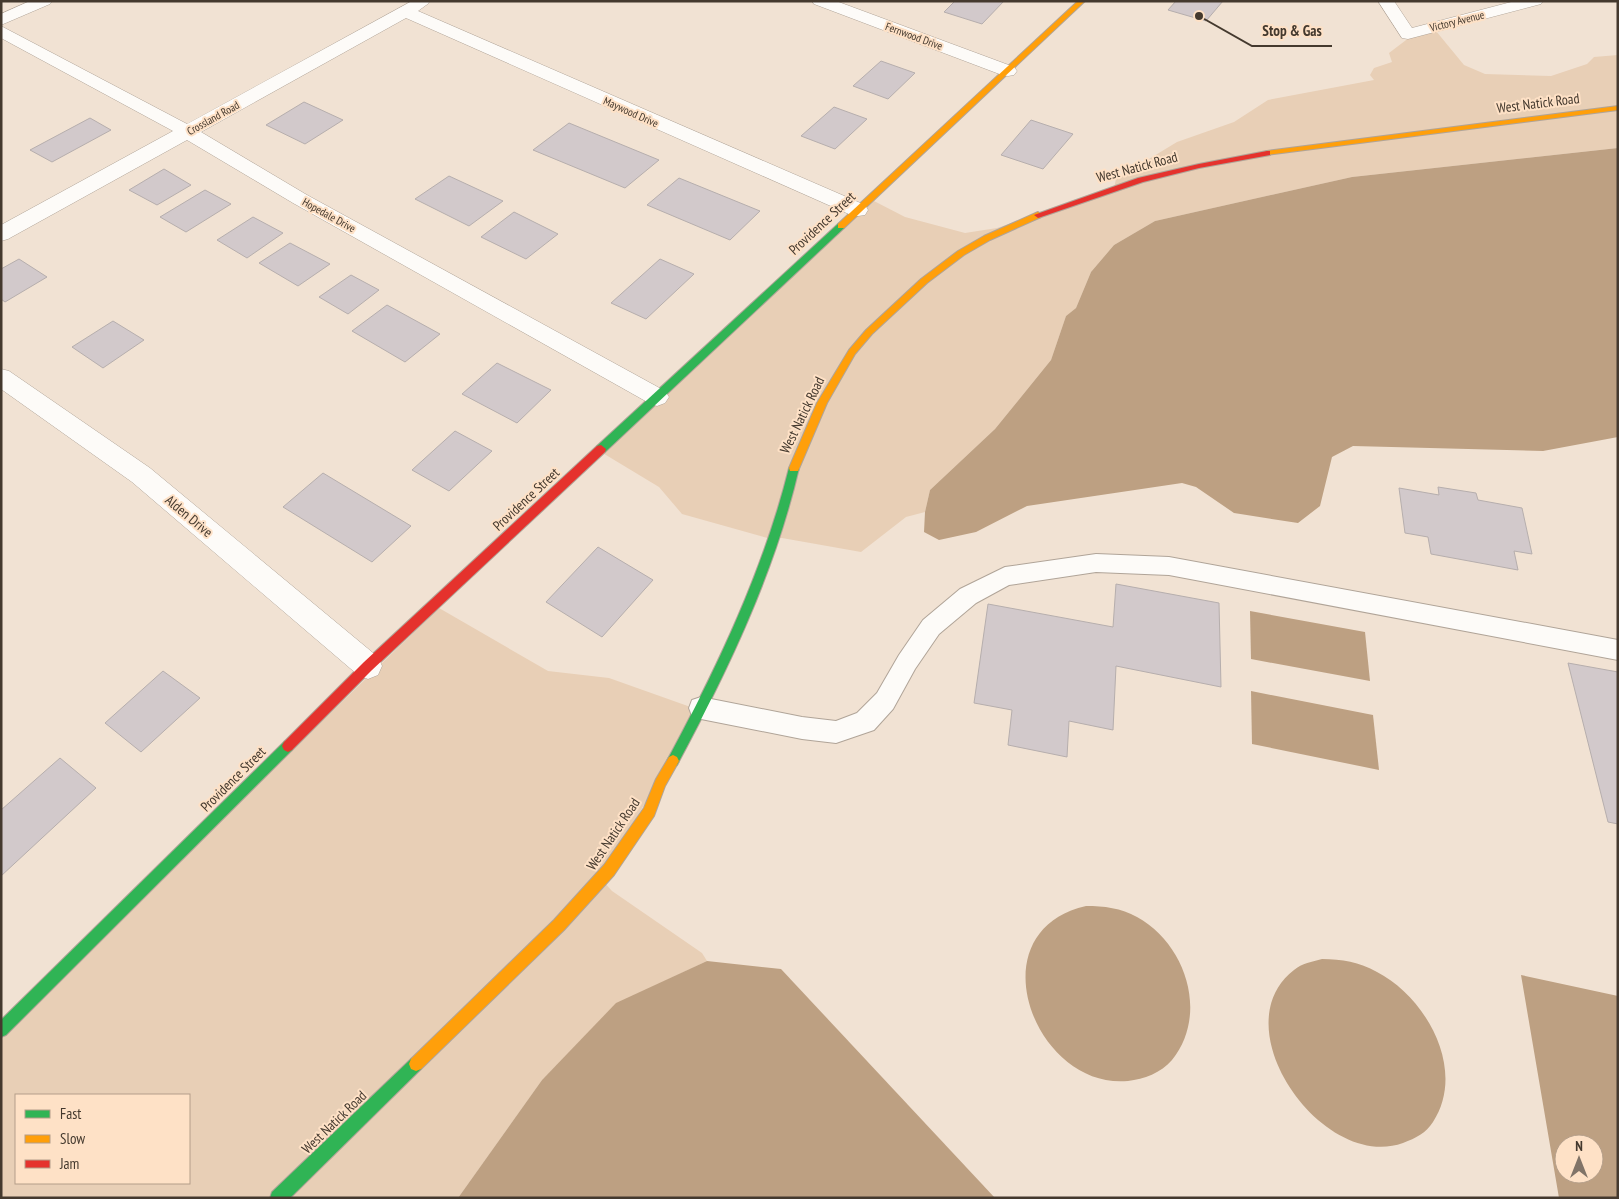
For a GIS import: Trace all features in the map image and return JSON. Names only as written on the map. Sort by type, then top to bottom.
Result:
[{"type":"street","points":[[1,20],[44,1]]},
{"type":"street","name":"Crossland Road","points":[[1,234],[425,1]]},
{"type":"street","name":"Fernwood Drive","points":[[820,1],[1008,71]]},
{"type":"street","name":"Providence Street","points":[[1,1030],[368,666],[1082,1]]},
{"type":"street","name":"Victory Avenue","points":[[1386,1],[1408,34],[1535,1]]},
{"type":"street","name":"Maywood Drive","points":[[406,12],[858,210]]},
{"type":"street","name":"Hopedale Drive","points":[[1,31],[188,132],[300,199],[657,397]]},
{"type":"street","name":"West Natick Road","points":[[278,1198],[559,925],[609,870],[650,812],[660,783],[700,708],[762,571],[788,496],[796,462],[822,403],[852,352],[869,332],[906,297],[961,253],[987,238],[1042,212],[1141,180],[1199,166],[1278,152],[1618,108]]},
{"type":"street","name":"Alden Drive","points":[[1,377],[141,475],[368,666]]},
{"type":"lane","points":[[700,708],[802,728],[836,732],[865,722],[885,701],[907,662],[931,627],[968,596],[1005,576],[1096,563],[1169,566],[1618,650]]},
{"type":"shaded area","points":[[1436,31],[1464,65],[1485,74],[1551,76],[1587,64],[1594,57],[1618,55],[1618,148],[1352,177],[1155,221],[1114,245],[1091,272],[1076,308],[1066,316],[1051,360],[995,429],[930,490],[925,512],[906,517],[861,552],[782,538],[771,539],[682,514],[659,487],[601,452],[874,201],[905,217],[965,233],[997,228],[1114,188],[1116,179],[1177,142],[1234,122],[1268,100],[1374,80],[1370,75],[1374,68],[1392,62],[1389,53],[1414,34]]},
{"type":"shaded area","points":[[1618,148],[1618,437],[1543,451],[1353,446],[1332,457],[1320,506],[1298,523],[1234,513],[1196,487],[1182,483],[1027,506],[976,532],[939,540],[924,532],[925,512],[930,490],[995,429],[1051,360],[1066,316],[1076,308],[1091,272],[1114,245],[1155,221],[1352,177]]},
{"type":"shaded area","points":[[439,608],[548,671],[609,678],[699,710],[601,879],[612,891],[702,953],[707,961],[616,1004],[542,1080],[458,1198],[1,1198],[1,1032]]},
{"type":"shaded area","points":[[1250,611],[1365,632],[1370,681],[1251,659]]},
{"type":"shaded area","points":[[1251,691],[1373,715],[1379,770],[1252,744]]},
{"type":"shaded area","points":[[1086,906],[1106,907],[1125,911],[1154,929],[1168,944],[1179,962],[1187,981],[1190,1002],[1189,1022],[1183,1042],[1168,1065],[1140,1079],[1128,1081],[1095,1077],[1066,1061],[1044,1036],[1030,1007],[1026,975],[1032,946],[1052,921]]},
{"type":"shaded area","points":[[1322,959],[1357,963],[1395,983],[1425,1017],[1436,1037],[1443,1058],[1445,1080],[1442,1102],[1433,1122],[1424,1132],[1416,1137],[1403,1143],[1372,1146],[1342,1136],[1314,1116],[1291,1089],[1275,1057],[1269,1025],[1274,995],[1294,970],[1307,963]]},
{"type":"shaded area","points":[[707,961],[781,969],[995,1198],[458,1198],[542,1080],[616,1003]]},
{"type":"shaded area","points":[[1521,975],[1618,996],[1618,1198],[1559,1198],[1557,1184],[1604,1184],[1604,1134],[1554,1134],[1554,1169]]},
{"type":"building","points":[[955,1],[1004,1],[982,24],[944,12]]},
{"type":"building","points":[[1176,1],[1223,1],[1206,21],[1168,10]]},
{"type":"building","points":[[881,61],[915,73],[888,99],[853,86]]},
{"type":"building","points":[[304,102],[343,120],[305,144],[266,125]]},
{"type":"building","points":[[834,107],[867,119],[835,149],[801,136]]},
{"type":"building","points":[[90,118],[111,130],[52,162],[30,150]]},
{"type":"building","points":[[1031,120],[1073,134],[1043,169],[1001,155]]},
{"type":"building","points":[[569,123],[659,160],[625,188],[533,150]]},
{"type":"building","points":[[164,169],[191,185],[157,205],[129,190]]},
{"type":"building","points":[[449,176],[503,201],[469,226],[415,199]]},
{"type":"building","points":[[679,178],[760,211],[730,240],[647,205]]},
{"type":"building","points":[[205,190],[231,204],[186,232],[160,217]]},
{"type":"building","points":[[514,212],[558,234],[526,259],[481,237]]},
{"type":"building","points":[[253,217],[283,233],[247,258],[217,240]]},
{"type":"building","points":[[290,243],[330,264],[298,286],[259,263]]},
{"type":"building","points":[[19,259],[47,277],[5,302],[1,299],[1,269]]},
{"type":"building","points":[[660,259],[694,274],[646,319],[611,303]]},
{"type":"building","points":[[351,275],[379,290],[348,314],[319,297]]},
{"type":"building","points":[[387,305],[440,334],[405,362],[352,331]]},
{"type":"building","points":[[113,321],[144,340],[103,368],[72,347]]},
{"type":"building","points":[[497,363],[551,390],[517,423],[462,394]]},
{"type":"building","points":[[455,431],[492,451],[449,491],[412,470]]},
{"type":"building","points":[[323,473],[411,526],[372,562],[283,507]]},
{"type":"building","points":[[1438,487],[1476,493],[1478,500],[1522,508],[1532,554],[1514,551],[1518,570],[1431,554],[1428,537],[1405,533],[1399,488],[1439,495]]},
{"type":"building","points":[[598,547],[653,580],[602,637],[546,602]]},
{"type":"building","points":[[1116,584],[1219,603],[1221,687],[1116,666],[1113,730],[1069,721],[1067,757],[1008,745],[1012,710],[974,703],[988,604],[1113,627]]},
{"type":"building","points":[[1568,663],[1618,672],[1618,824],[1608,822]]},
{"type":"building","points":[[163,671],[200,698],[141,752],[105,723]]},
{"type":"building","points":[[60,758],[96,788],[1,876],[1,810]]},
{"type":"traffic: fast","points":[[601,449],[841,226]]},
{"type":"traffic: fast","points":[[673,761],[743,616],[778,525],[794,468]]},
{"type":"traffic: fast","points":[[1,1030],[288,746]]},
{"type":"traffic: fast","points":[[278,1198],[416,1064]]},
{"type":"traffic: slow","points":[[841,226],[1082,1]]},
{"type":"traffic: slow","points":[[1267,153],[1618,108]]},
{"type":"traffic: slow","points":[[794,468],[822,403],[852,352],[869,332],[924,281],[961,253],[987,238],[1038,215]]},
{"type":"traffic: slow","points":[[416,1064],[559,925],[609,870],[649,812],[660,783],[673,761]]},
{"type":"traffic: jam","points":[[1038,215],[1141,180],[1199,166],[1267,153]]},
{"type":"traffic: jam","points":[[288,746],[368,666],[601,449]]},
{"type":"place","name":"Stop & Gas","points":[[1199,16]]}]
